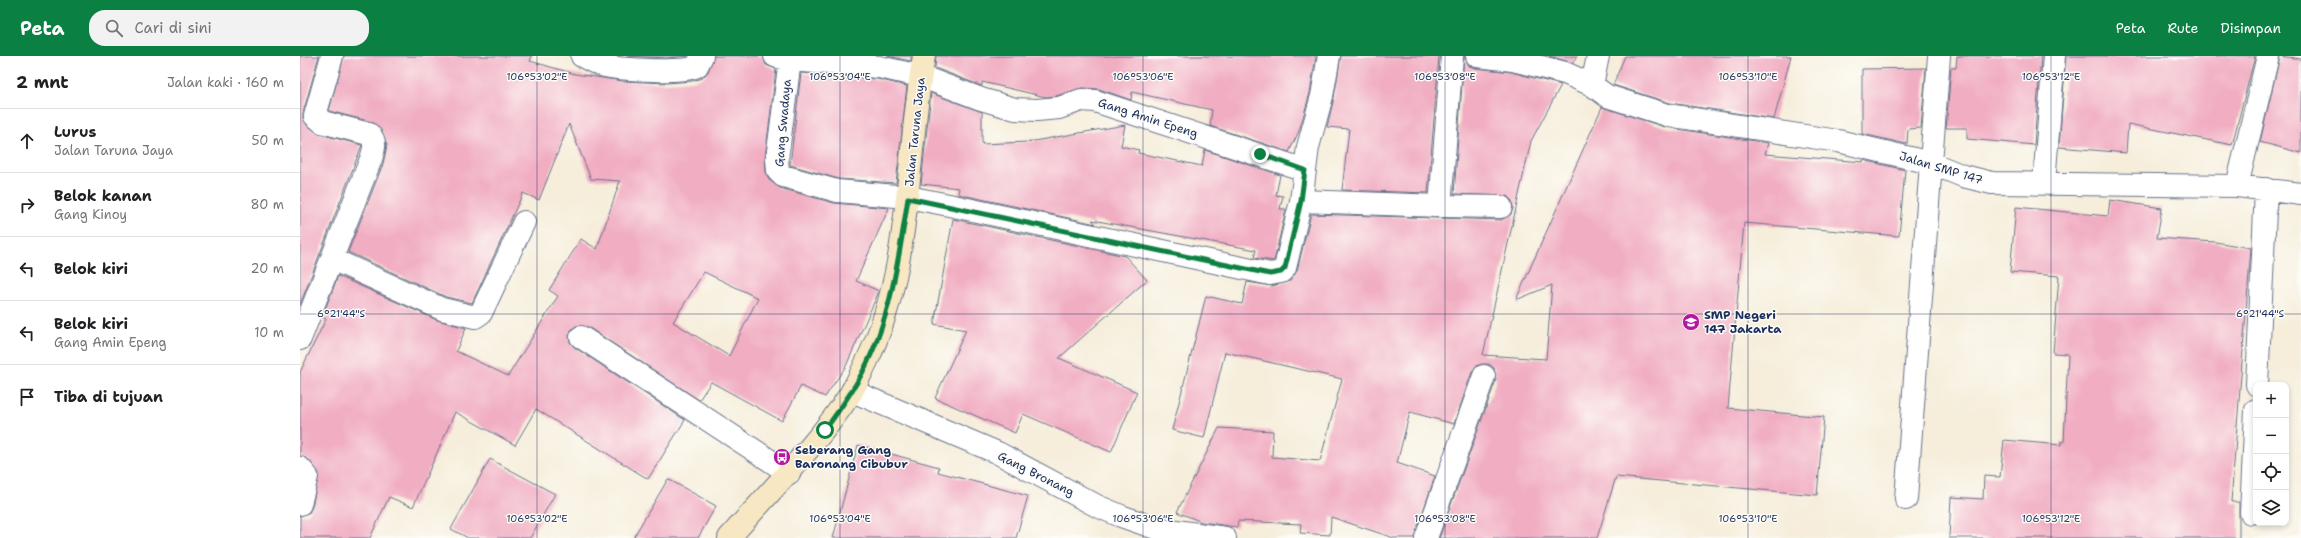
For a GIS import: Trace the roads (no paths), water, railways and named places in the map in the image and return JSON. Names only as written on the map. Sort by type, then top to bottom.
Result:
[{"type":"street","points":[[300,339],[371,159],[374,145],[372,137],[369,134],[322,122],[315,116],[332,56]]},
{"type":"street","points":[[582,56],[594,64],[622,69],[685,71],[697,66],[702,56]]},
{"type":"street","points":[[908,198],[1270,274],[1281,272],[1285,268],[1301,201],[1305,170],[1329,56]]},
{"type":"street","points":[[1440,206],[1452,56]]},
{"type":"street","name":"Jalan SMP 147","points":[[1477,56],[1513,60],[1565,73],[1592,85],[1607,96],[1667,115],[1807,135],[1930,163],[1963,176],[1992,183],[2237,186],[2301,194]]},
{"type":"street","points":[[1592,85],[1598,56]]},
{"type":"street","points":[[1906,499],[1930,163],[1940,56]]},
{"type":"street","points":[[2044,183],[2054,56]]},
{"type":"street","points":[[2237,186],[2268,56]]},
{"type":"street","name":"Gang Amin Epeng","points":[[783,58],[879,67],[922,66],[981,99],[1015,109],[1037,110],[1059,108],[1085,99],[1095,100],[1305,170]]},
{"type":"street","name":"Gang Swadaya","points":[[783,58],[778,172],[783,176],[829,189],[908,198]]},
{"type":"street","name":"Jalan Taruna Jaya","points":[[729,538],[789,473],[825,430],[852,391],[874,347],[886,312],[897,272],[908,198],[922,66]]},
{"type":"street","points":[[2257,382],[2266,189]]},
{"type":"street","points":[[1301,201],[1501,207]]},
{"type":"street","points":[[332,259],[442,309],[476,317],[482,314],[524,222]]},
{"type":"street","points":[[581,338],[789,473]]},
{"type":"street","points":[[1426,538],[1484,376]]},
{"type":"street","name":"Gang Bronang","points":[[852,391],[998,454],[1097,506],[1154,533],[1225,538]]},
{"type":"street","points":[[2252,513],[2256,418]]},
{"type":"street","points":[[300,468],[307,476],[300,504]]},
{"type":"place","name":"SMP Negeri 147 Jakarta","points":[[1691,322]]},
{"type":"place","name":"Seberang Gang Baronang Cibubur","points":[[782,457]]}]
